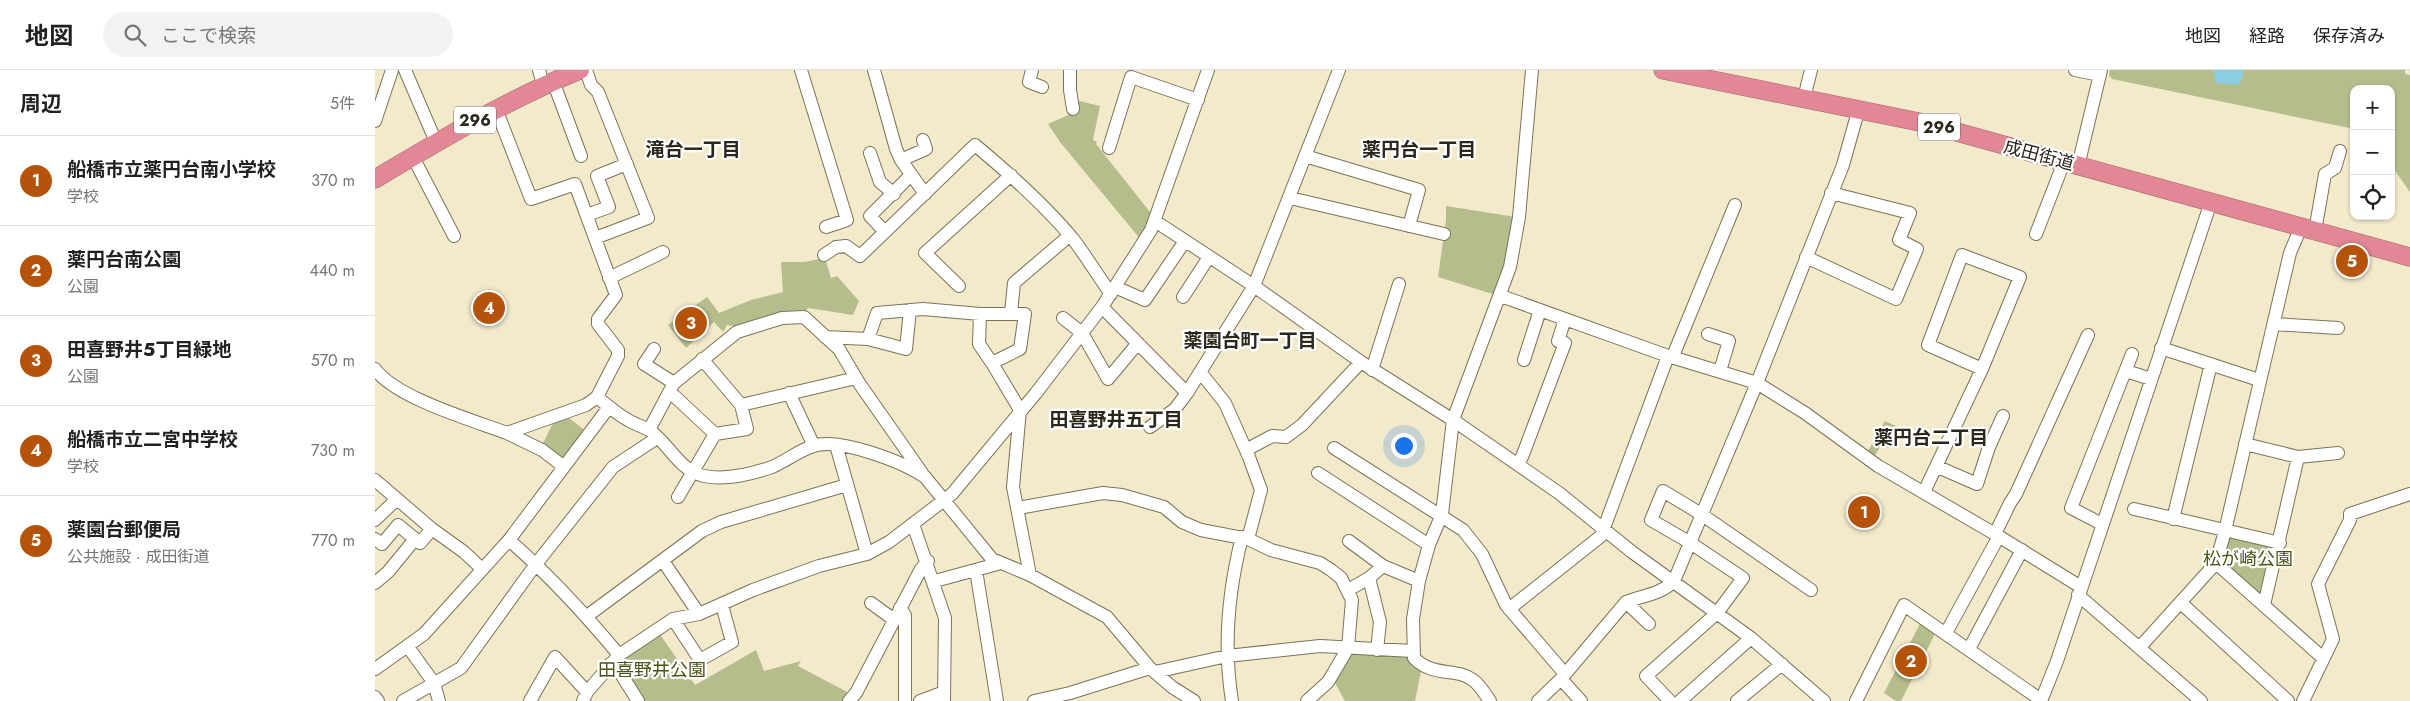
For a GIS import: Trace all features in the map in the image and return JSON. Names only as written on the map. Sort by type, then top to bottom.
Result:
[{"type":"highway","name":"296","points":[[375,179],[545,79],[579,70]]},
{"type":"highway","name":"成田街道","points":[[1663,70],[1859,108],[1924,123],[2410,257]]},
{"type":"street","points":[[375,121],[391,70]]},
{"type":"street","points":[[405,70],[436,142]]},
{"type":"street","points":[[586,70],[591,84],[598,92],[648,218],[595,238]]},
{"type":"street","points":[[801,70],[847,220],[826,226]]},
{"type":"street","points":[[874,70],[901,160],[925,194]]},
{"type":"street","points":[[1031,70],[1029,82],[1042,87]]},
{"type":"street","points":[[1070,70],[1070,90],[1073,109]]},
{"type":"street","points":[[530,701],[555,657],[585,696],[614,660],[673,619],[699,614],[747,592],[819,566],[867,554],[889,542],[952,494],[1020,410],[1037,393],[1102,307],[1155,221],[1208,70]]},
{"type":"street","points":[[1150,427],[1175,409],[1187,393],[1254,286],[1339,70]]},
{"type":"street","points":[[1491,701],[1473,680],[1466,676],[1427,669],[1414,658],[1413,619],[1419,581],[1429,545],[1442,514],[1453,420],[1501,296],[1510,267],[1519,217],[1533,70]]},
{"type":"street","points":[[1804,98],[1811,70]]},
{"type":"street","points":[[2036,234],[2071,164],[2101,73],[2075,70]]},
{"type":"street","points":[[1109,148],[1131,77],[1139,75],[1198,100]]},
{"type":"street","points":[[545,79],[581,156]]},
{"type":"street","points":[[1538,701],[1563,677],[1626,602],[1637,597],[1655,594],[1667,588],[1674,581],[1757,383],[1843,165],[1859,108]]},
{"type":"street","points":[[496,109],[531,199],[575,184],[615,295],[598,319],[598,324],[618,350],[618,356],[597,397],[586,405],[507,433]]},
{"type":"street","points":[[901,160],[926,149],[923,140]]},
{"type":"street","points":[[824,255],[836,247],[846,246],[860,256],[975,145],[1011,175],[1069,236],[1113,290],[1145,300],[1185,241]]},
{"type":"street","points":[[2140,648],[2215,563],[2225,531],[2290,252],[2308,229],[2325,174],[2335,168],[2340,151]]},
{"type":"street","points":[[870,153],[880,182],[894,194]]},
{"type":"street","points":[[1305,156],[1419,190],[1409,226]]},
{"type":"street","points":[[413,157],[454,236]]},
{"type":"street","points":[[587,215],[609,207],[597,176],[627,164]]},
{"type":"street","points":[[885,232],[870,216],[911,175]]},
{"type":"street","points":[[959,286],[925,253],[1011,175]]},
{"type":"street","points":[[1806,257],[1896,299],[1917,248],[1899,240],[1910,213],[1831,193]]},
{"type":"street","points":[[1290,198],[1444,234]]},
{"type":"street","points":[[1856,701],[1904,605],[2041,700],[2080,591],[2211,202]]},
{"type":"street","points":[[1509,608],[1601,536],[1670,356],[1735,205]]},
{"type":"street","points":[[1155,221],[1254,286],[1372,370],[1453,420],[1518,464],[1632,552],[1751,638],[1824,701]]},
{"type":"street","points":[[1011,314],[1014,283],[1069,236]]},
{"type":"street","points":[[609,278],[663,252]]},
{"type":"street","points":[[1924,492],[1938,467],[1982,369],[2020,277],[1962,254],[1928,345],[1982,369]]},
{"type":"street","points":[[1183,298],[1209,257]]},
{"type":"street","points":[[1372,370],[1399,284]]},
{"type":"street","points":[[1501,296],[1670,356],[1757,383],[1805,413],[1878,466],[2022,550],[2080,591],[2140,648],[2201,701]]},
{"type":"street","points":[[1102,307],[1187,393]]},
{"type":"street","points":[[868,339],[877,312],[923,308],[980,314],[1025,314],[1020,349],[992,363]]},
{"type":"street","points":[[825,336],[868,339],[906,349],[910,310]]},
{"type":"street","points":[[1524,360],[1540,310]]},
{"type":"street","points":[[980,314],[979,344],[1020,410],[1013,487],[1030,575]]},
{"type":"street","points":[[403,701],[461,668],[536,564],[613,467],[653,434],[672,387],[737,332],[782,318],[804,317],[839,349],[856,378],[925,477],[992,559],[1030,575],[1107,617],[1152,670],[1171,687],[1194,701]]},
{"type":"street","points":[[1063,318],[1082,332],[1108,378],[1138,343]]},
{"type":"street","points":[[1518,464],[1565,343],[1558,340],[1565,319]]},
{"type":"street","points":[[2273,324],[2338,328]]},
{"type":"street","points":[[1708,334],[1729,341],[1720,371]]},
{"type":"street","points":[[1946,633],[1997,535],[2088,335]]},
{"type":"street","points":[[2161,348],[2259,380]]},
{"type":"street","points":[[653,349],[644,364],[672,387],[715,434]]},
{"type":"street","points":[[2102,524],[2071,508],[2132,354]]},
{"type":"street","points":[[703,359],[741,405],[747,429],[715,434]]},
{"type":"street","points":[[1247,450],[1272,436],[1286,437],[1302,425],[1361,362]]},
{"type":"street","points":[[2173,519],[2211,364]]},
{"type":"street","points":[[375,371],[383,379],[422,401],[507,433],[542,450],[563,466]]},
{"type":"street","points":[[2125,371],[2151,380]]},
{"type":"street","points":[[1201,373],[1225,403],[1247,450],[1261,490],[1230,590],[1227,656],[1232,701]]},
{"type":"street","points":[[741,405],[856,378]]},
{"type":"street","points":[[789,393],[814,446]]},
{"type":"street","points":[[597,397],[627,420],[653,434],[693,471],[704,476],[735,476],[771,467],[814,446],[836,445],[870,453],[915,470],[925,477]]},
{"type":"street","points":[[375,669],[408,648],[424,634],[509,540],[609,407]]},
{"type":"street","points":[[1938,467],[1977,484],[1989,448],[2003,416]]},
{"type":"street","points":[[678,497],[715,434]]},
{"type":"street","points":[[2245,444],[2298,457],[2338,453]]},
{"type":"street","points":[[836,445],[867,554]]},
{"type":"street","points":[[1334,448],[1442,514],[1463,530],[1475,545],[1509,608],[1581,701]]},
{"type":"street","points":[[2264,605],[2298,457]]},
{"type":"street","points":[[1318,473],[1429,545]]},
{"type":"street","points":[[375,480],[432,529],[464,552],[483,569]]},
{"type":"street","points":[[587,616],[663,562],[702,531],[721,522],[847,485]]},
{"type":"street","points":[[1670,701],[1646,676],[1717,614],[1743,578],[1689,542],[1651,520],[1663,491],[1701,514],[1811,590]]},
{"type":"street","points":[[1018,508],[1103,494],[1122,495],[1163,507],[1182,522],[1201,530],[1245,538],[1271,550],[1320,563],[1341,578],[1352,600],[1352,613],[1348,648],[1329,682],[1307,701]]},
{"type":"street","points":[[2303,701],[2333,639],[2318,584],[2350,520],[2350,514],[2410,494]]},
{"type":"street","points":[[375,520],[397,499]]},
{"type":"street","points":[[2134,509],[2280,542]]},
{"type":"street","points":[[913,524],[935,581],[945,618],[944,696],[920,701]]},
{"type":"street","points":[[375,538],[382,544],[398,526],[420,543],[432,529]]},
{"type":"street","points":[[375,583],[415,539]]},
{"type":"street","points":[[509,540],[536,564],[587,616],[637,701]]},
{"type":"street","points":[[1349,541],[1383,566],[1419,581]]},
{"type":"street","points":[[1969,649],[2022,550]]},
{"type":"street","points":[[849,701],[856,693],[900,608],[901,592],[928,561]]},
{"type":"street","points":[[663,562],[699,614]]},
{"type":"street","points":[[935,581],[1001,563]]},
{"type":"street","points":[[2215,563],[2323,658]]},
{"type":"street","points":[[1348,590],[1369,578],[1383,566]]},
{"type":"street","points":[[976,570],[997,701]]},
{"type":"street","points":[[1369,578],[1380,622],[1377,650]]},
{"type":"street","points":[[1626,602],[1649,624]]},
{"type":"street","points":[[871,603],[893,619]]},
{"type":"street","points":[[2181,603],[2287,701]]},
{"type":"street","points":[[673,619],[700,660],[732,642],[722,605]]},
{"type":"street","points":[[900,608],[905,614],[905,701]]},
{"type":"street","points":[[1680,701],[1751,638]]},
{"type":"street","points":[[1034,701],[1054,699],[1152,670],[1227,656],[1320,646],[1413,651]]},
{"type":"street","points":[[408,648],[434,683],[439,701]]},
{"type":"street","points":[[1737,701],[1783,664]]},
{"type":"street","points":[[1322,689],[1328,701]]},
{"type":"street","points":[[375,697],[378,701]]},
{"type":"green space","points":[[2110,70],[2405,70],[2405,74],[2410,75],[2410,192],[2395,171],[2395,85],[2350,85],[2350,128],[2112,79],[2109,75]]},
{"type":"green space","points":[[1075,100],[1100,106],[1093,140],[1097,142],[1096,144],[1154,217],[1141,240],[1060,142],[1048,124],[1075,112]]},
{"type":"green space","points":[[1446,206],[1516,217],[1499,296],[1438,277],[1446,220]]},
{"type":"green space","points":[[825,258],[831,278],[837,276],[859,301],[853,315],[808,308],[804,314],[781,312],[745,324],[727,325],[723,332],[714,322],[686,348],[668,325],[707,297],[719,313],[751,300],[783,292],[781,262],[804,262]]},
{"type":"green space","points":[[569,418],[586,431],[565,459],[542,445],[553,423]]},
{"type":"green space","points":[[1885,421],[1896,426],[1889,448],[1881,445],[1874,457],[1868,451]]},
{"type":"green space","name":"松が崎公園","points":[[2227,534],[2274,547],[2262,599],[2220,562]]},
{"type":"green space","points":[[1922,620],[1937,630],[1901,701],[1896,701],[1884,693]]},
{"type":"green space","name":"田喜野井公園","points":[[657,630],[695,685],[756,650],[764,671],[801,661],[798,666],[851,694],[845,701],[639,701],[613,661]]},
{"type":"green space","points":[[1353,651],[1412,656],[1421,671],[1415,701],[1345,701],[1334,681]]},
{"type":"water","points":[[2213,70],[2243,70],[2243,75],[2239,85],[2216,83]]},
{"type":"place","name":"薬園台郵便局","points":[[2352,261]]},
{"type":"place","name":"船橋市立二宮中学校","points":[[489,308]]},
{"type":"place","name":"田喜野井5丁目緑地","points":[[691,323]]},
{"type":"place","name":"船橋市立薬円台南小学校","points":[[1864,512]]},
{"type":"place","name":"薬円台南公園","points":[[1911,661]]},
{"type":"district","name":"滝台一丁目","points":[[693,149]]},
{"type":"district","name":"薬円台一丁目","points":[[1419,149]]},
{"type":"district","name":"薬園台町一丁目","points":[[1250,340]]},
{"type":"district","name":"田喜野井五丁目","points":[[1116,419]]},
{"type":"district","name":"薬円台二丁目","points":[[1931,437]]}]
